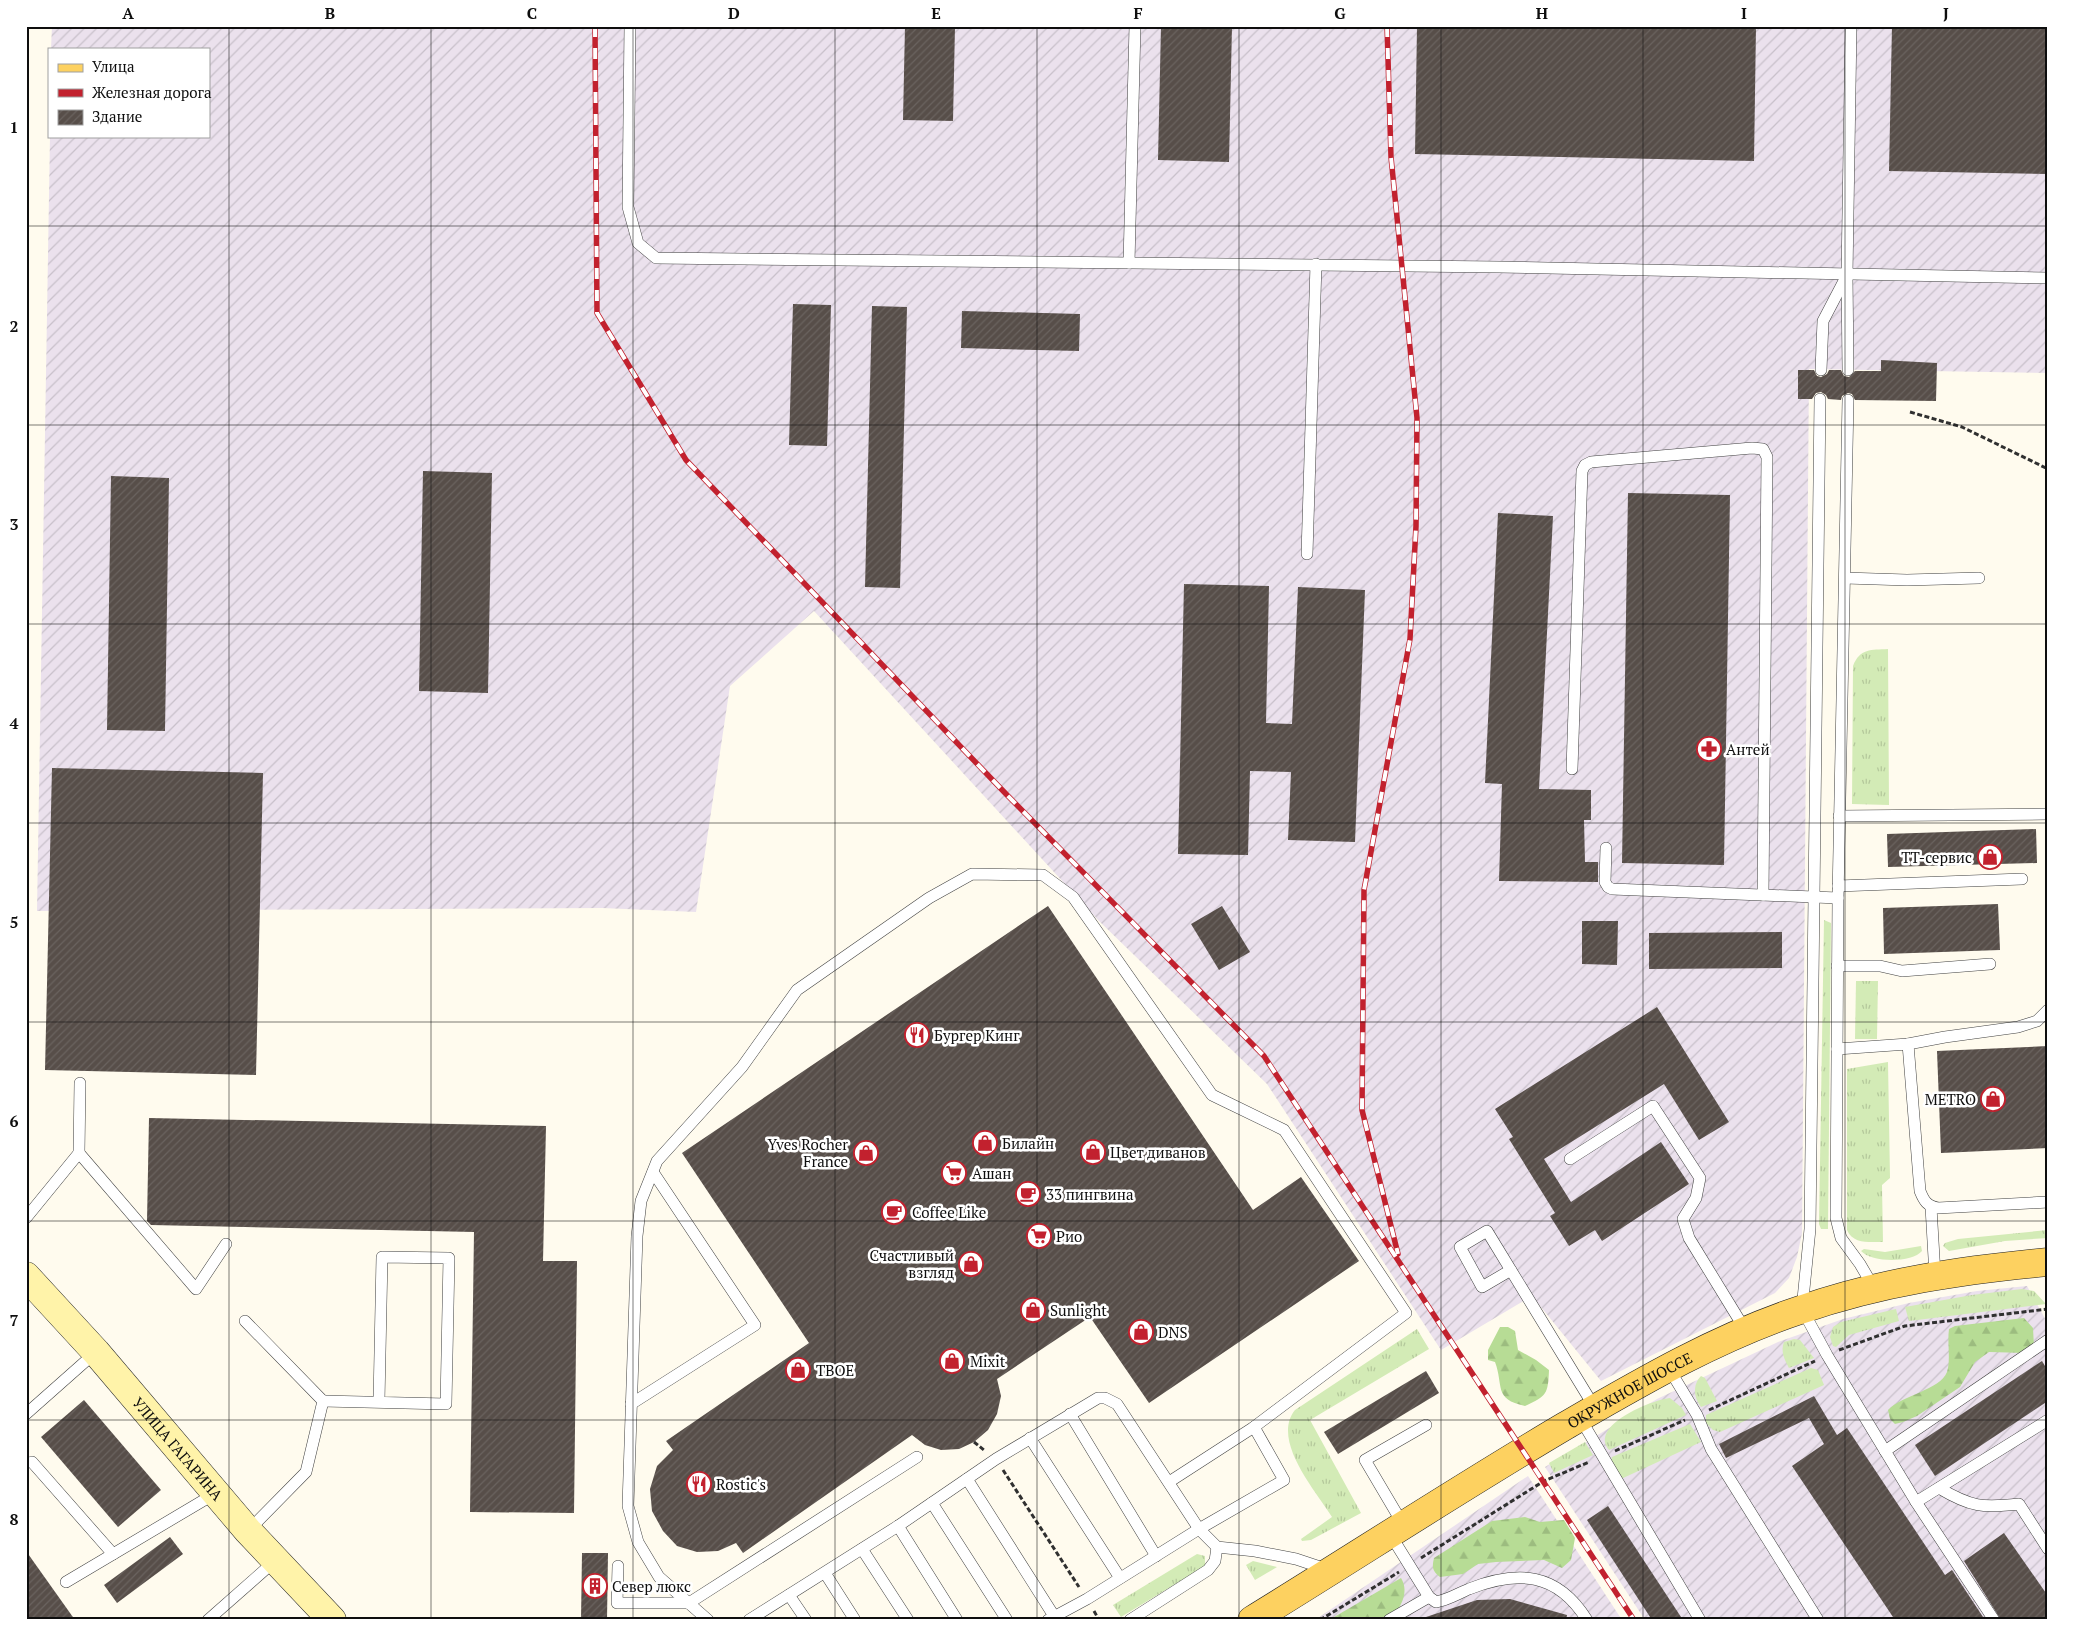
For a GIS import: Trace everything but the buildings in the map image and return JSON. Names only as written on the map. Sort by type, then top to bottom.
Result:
[{"type":"main road","name":"ОКРУЖНОЕ ШОССЕ","points":[[1252,1620],[1588,1413],[1668,1367],[1746,1331],[1802,1309],[1874,1288],[1935,1276],[2048,1263]]},
{"type":"street","name":"УЛИЦА ГАГАРИНА","points":[[26,1276],[96,1352],[248,1531],[332,1620]]},
{"type":"lane","points":[[630,26],[628,207],[638,243],[656,258],[1316,264],[2048,278]]},
{"type":"lane","points":[[1129,263],[1135,26]]},
{"type":"lane","points":[[1848,370],[1847,275],[1850,26]]},
{"type":"lane","points":[[1307,554],[1316,264]]},
{"type":"lane","points":[[1820,370],[1823,321],[1847,275]]},
{"type":"lane","points":[[1820,399],[1810,1229],[1802,1309],[1827,1356],[1916,1502],[1994,1620]]},
{"type":"lane","points":[[1848,400],[1838,892],[1836,1218],[1841,1238],[1860,1264],[1874,1288]]},
{"type":"lane","points":[[1572,769],[1582,471],[1585,465],[1591,462],[1752,448],[1763,449],[1767,457],[1763,895]]},
{"type":"lane","points":[[1845,578],[1907,580],[1979,578]]},
{"type":"lane","points":[[1840,816],[2048,814]]},
{"type":"lane","points":[[1606,848],[1605,882],[1612,889],[1814,898],[1838,892],[2022,879]]},
{"type":"lane","points":[[708,1620],[659,1577],[638,1542],[628,1506],[636,1236],[641,1201],[657,1161],[742,1067],[797,990],[929,898],[972,874],[1043,875],[1073,898],[1212,1095],[1284,1130],[1406,1313],[1254,1427],[1169,1482]]},
{"type":"lane","points":[[1838,966],[1880,966],[1902,971],[1990,964]]},
{"type":"lane","points":[[1837,1049],[1908,1044],[1945,1036],[2018,1027],[2037,1021],[2048,1010]]},
{"type":"lane","points":[[1908,1044],[1920,1191],[1924,1201],[1930,1207],[1938,1208],[2048,1202]]},
{"type":"lane","points":[[26,1218],[80,1153],[80,1084]]},
{"type":"lane","points":[[1570,1159],[1653,1106],[1700,1178],[1696,1198],[1683,1219],[1689,1238],[1746,1331]]},
{"type":"lane","points":[[80,1153],[196,1289],[226,1244]]},
{"type":"lane","points":[[631,1404],[755,1325],[652,1172]]},
{"type":"lane","points":[[1930,1207],[1935,1276]]},
{"type":"lane","points":[[1511,1270],[1482,1287],[1460,1247],[1487,1231],[1511,1270],[1588,1413],[1602,1456],[1700,1620]]},
{"type":"lane","points":[[245,1321],[323,1401],[446,1404],[449,1258],[382,1257],[379,1401]]},
{"type":"lane","points":[[1885,1451],[2048,1340]]},
{"type":"lane","points":[[26,1414],[96,1352]]},
{"type":"lane","points":[[1668,1367],[1697,1416],[1711,1449],[1818,1620]]},
{"type":"lane","points":[[757,1618],[789,1595],[932,1504],[996,1459],[1098,1398],[1111,1400],[1117,1404],[1199,1529],[1217,1547],[1255,1551],[1296,1559],[1331,1571]]},
{"type":"lane","points":[[248,1531],[306,1472],[323,1401]]},
{"type":"lane","points":[[1070,1414],[1156,1556]]},
{"type":"lane","points":[[1916,1502],[2048,1420]]},
{"type":"lane","points":[[1426,1425],[1365,1460],[1397,1530],[1409,1565],[1429,1597],[1436,1602],[1499,1579],[1535,1578],[1563,1591],[1587,1620]]},
{"type":"lane","points":[[968,1479],[1051,1618],[1087,1599],[1199,1529],[1284,1480],[1254,1427]]},
{"type":"lane","points":[[1030,1438],[1120,1578]]},
{"type":"lane","points":[[618,1566],[617,1603],[690,1603],[917,1457]]},
{"type":"lane","points":[[32,1462],[114,1554]]},
{"type":"lane","points":[[1939,1488],[1965,1503],[1989,1507],[2019,1504],[2048,1550]]},
{"type":"lane","points":[[66,1582],[216,1493]]},
{"type":"lane","points":[[932,1504],[1007,1620]]},
{"type":"lane","points":[[898,1526],[957,1620]]},
{"type":"lane","points":[[1130,1620],[1208,1570],[1216,1561],[1217,1547]]},
{"type":"lane","points":[[862,1549],[908,1620]]},
{"type":"lane","points":[[208,1620],[276,1560]]},
{"type":"lane","points":[[825,1573],[855,1620]]},
{"type":"lane","points":[[789,1595],[806,1620]]},
{"type":"lane","points":[[1389,1620],[1429,1597]]},
{"type":"path","points":[[1910,412],[1962,427],[2048,469]]},
{"type":"path","points":[[1320,1620],[1544,1481],[1697,1416],[1853,1344],[1905,1326],[2048,1309]]},
{"type":"path","points":[[974,1442],[996,1459],[1099,1620]]},
{"type":"shaded area","points":[[52,26],[2048,26],[2048,373],[1809,369],[1802,1233],[1797,1257],[1789,1278],[1775,1293],[1601,1381],[1532,1296],[1441,1350],[1267,1084],[1099,921],[814,611],[730,686],[696,912],[602,908],[37,911],[50,138],[210,138],[210,48],[51,48]]},
{"type":"shaded area","points":[[2027,1286],[2048,1324],[2048,1620],[1645,1620],[1545,1467],[1657,1399],[1778,1342],[1843,1319],[1909,1303],[1977,1291]]},
{"type":"shaded area","points":[[1528,1476],[1622,1620],[1315,1620]]},
{"type":"green space","points":[[1888,649],[1889,805],[1852,804],[1853,666],[1859,656],[1867,651]]},
{"type":"green space","points":[[1824,920],[1831,923],[1828,1229],[1821,1229],[1819,1224]]},
{"type":"green space","points":[[1856,981],[1878,981],[1877,1039],[1855,1039]]},
{"type":"green space","points":[[1888,1062],[1890,1178],[1882,1185],[1883,1242],[1862,1241],[1853,1238],[1847,1230],[1847,1069]]},
{"type":"green space","points":[[2048,1230],[2048,1238],[2005,1241],[1949,1251],[1943,1246],[1945,1243],[1958,1239]]},
{"type":"green space","points":[[1921,1246],[1922,1251],[1917,1255],[1910,1258],[1892,1260],[1874,1258],[1861,1251],[1864,1249],[1885,1252]]},
{"type":"green space","points":[[2022,1289],[2034,1291],[2046,1304],[1909,1321],[1905,1307],[1972,1295]]},
{"type":"green space","points":[[1896,1309],[1899,1321],[1849,1335],[1836,1347],[1833,1346],[1830,1337],[1833,1327],[1841,1322]]},
{"type":"green space","points":[[2024,1318],[2033,1328],[2034,1347],[2026,1353],[1989,1352],[1975,1362],[1960,1387],[1917,1416],[1895,1424],[1890,1419],[1888,1410],[1894,1405],[1929,1388],[1943,1378],[1947,1372],[1949,1329],[1955,1326]]},
{"type":"green space","points":[[1500,1327],[1508,1327],[1515,1331],[1518,1350],[1549,1370],[1545,1393],[1538,1400],[1525,1406],[1508,1400],[1501,1390],[1495,1362],[1488,1360],[1488,1350]]},
{"type":"green space","points":[[1417,1329],[1429,1349],[1310,1420],[1361,1513],[1311,1540],[1302,1541],[1301,1539],[1332,1517],[1306,1479],[1292,1450],[1288,1436],[1289,1422],[1295,1410]]},
{"type":"green space","points":[[1794,1339],[1800,1340],[1814,1358],[1789,1368],[1784,1356],[1783,1345],[1784,1342]]},
{"type":"green space","points":[[1811,1368],[1818,1370],[1824,1385],[1720,1432],[1713,1430],[1706,1423],[1706,1415]]},
{"type":"green space","points":[[1701,1376],[1705,1378],[1717,1401],[1701,1407],[1697,1400],[1695,1387]]},
{"type":"green space","points":[[1670,1398],[1682,1408],[1686,1415],[1609,1450],[1605,1441],[1607,1432],[1614,1424],[1637,1409]]},
{"type":"green space","points":[[1690,1424],[1701,1442],[1621,1479],[1611,1461],[1612,1457]]},
{"type":"green space","points":[[1585,1442],[1593,1455],[1554,1473],[1549,1463]]},
{"type":"green space","points":[[1525,1517],[1540,1522],[1564,1520],[1575,1538],[1571,1560],[1562,1568],[1544,1560],[1478,1564],[1463,1574],[1440,1577],[1435,1573],[1433,1566],[1434,1558],[1492,1521]]},
{"type":"green space","points":[[1197,1554],[1205,1556],[1205,1566],[1121,1617],[1113,1605]]},
{"type":"green space","points":[[1253,1561],[1277,1567],[1255,1580],[1246,1565]]},
{"type":"green space","points":[[1401,1578],[1404,1584],[1403,1600],[1390,1620],[1329,1620]]},
{"type":"railway","points":[[595,26],[597,313],[686,460],[1007,795],[1264,1056],[1634,1620]]},
{"type":"railway","points":[[1387,26],[1391,157],[1417,418],[1416,526],[1410,639],[1364,890],[1362,1110],[1398,1254]]},
{"type":"place","name":"Антей","points":[[1709,749]]},
{"type":"place","name":"ТТ-сервис","points":[[1990,857]]},
{"type":"place","name":"Бургер Кинг","points":[[917,1035]]},
{"type":"place","name":"METRO","points":[[1993,1099]]},
{"type":"place","name":"Билайн","points":[[985,1143]]},
{"type":"place","name":"Цвет диванов","points":[[1093,1152]]},
{"type":"place","name":"Yves Rocher France","points":[[866,1153]]},
{"type":"place","name":"Ашан","points":[[954,1173]]},
{"type":"place","name":"33 пингвина","points":[[1028,1194]]},
{"type":"place","name":"Coffee Like","points":[[894,1212]]},
{"type":"place","name":"Рио","points":[[1039,1236]]},
{"type":"place","name":"Счастливый взгляд","points":[[971,1264]]},
{"type":"place","name":"Sunlight","points":[[1033,1310]]},
{"type":"place","name":"DNS","points":[[1141,1332]]},
{"type":"place","name":"Mixit","points":[[952,1361]]},
{"type":"place","name":"ТВОЕ","points":[[798,1370]]},
{"type":"place","name":"Rostic's","points":[[699,1484]]},
{"type":"place","name":"Север люкс","points":[[595,1586]]}]
